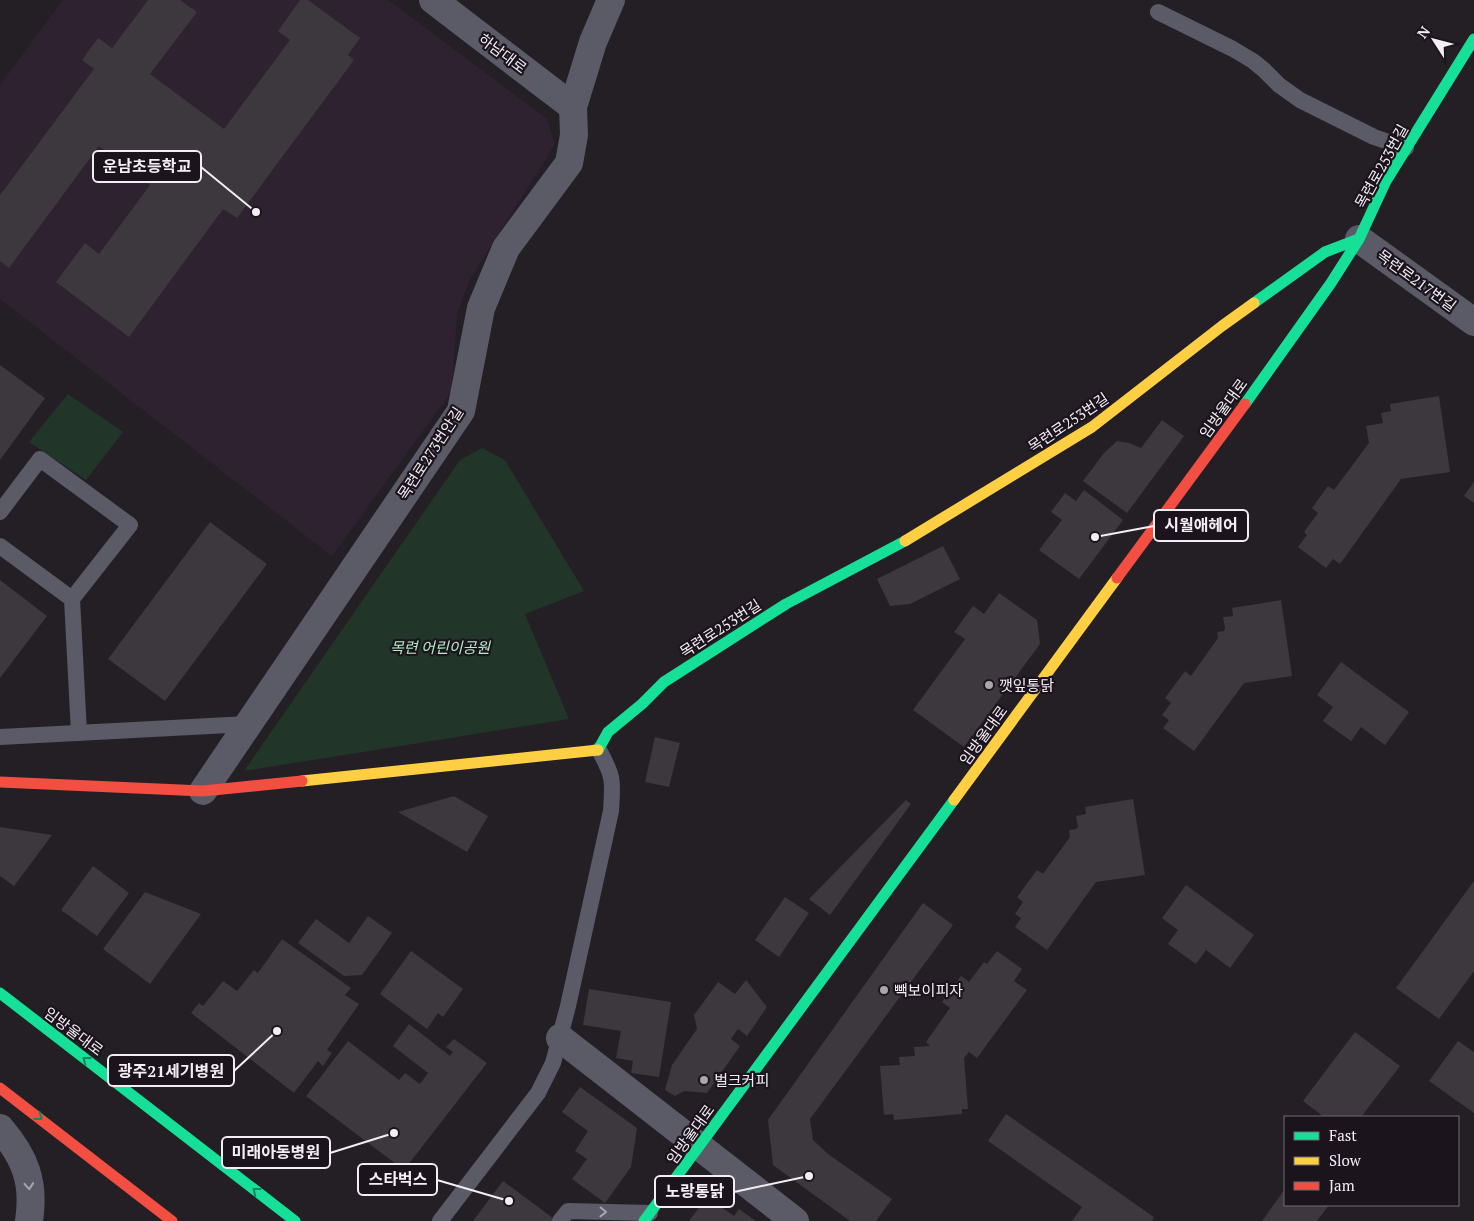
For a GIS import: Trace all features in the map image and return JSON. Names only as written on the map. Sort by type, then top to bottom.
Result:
[{"type":"street","name":"하남대로","points":[[433,0],[573,107]]},
{"type":"street","name":"목련로273번안길","points":[[203,791],[461,411],[481,308],[506,248],[569,163],[574,135],[573,107],[593,42],[611,0]]},
{"type":"street","name":"목련로253번길","points":[[598,750],[608,732],[642,704],[664,682],[786,604],[906,540],[1092,427],[1222,326],[1325,252],[1359,239],[1386,181],[1474,39]]},
{"type":"street","name":"목련로217번길","points":[[1359,239],[1474,322]]},
{"type":"street","name":"임방울대로","points":[[647,1217],[1265,376],[1331,283],[1359,239]]},
{"type":"street","points":[[0,782],[203,791],[598,750]]},
{"type":"street","name":"임방울대로","points":[[0,993],[295,1221]]},
{"type":"street","points":[[560,1038],[795,1221]]},
{"type":"street","points":[[0,1088],[172,1221]]},
{"type":"street","points":[[0,1128],[14,1144],[28,1174],[31,1207],[29,1221]]},
{"type":"lane","points":[[1158,12],[1233,48],[1264,70],[1278,86],[1300,100],[1374,137],[1406,148]]},
{"type":"lane","points":[[0,512],[40,459],[130,525],[72,599],[79,733]]},
{"type":"lane","points":[[0,546],[72,599]]},
{"type":"lane","points":[[0,737],[248,724]]},
{"type":"lane","points":[[440,1221],[538,1093],[553,1063],[568,1006],[611,812],[613,782],[609,769],[598,750]]},
{"type":"lane","points":[[560,1221],[568,1212],[647,1217]]},
{"type":"shaded area","points":[[63,0],[388,0],[547,119],[555,144],[470,279],[457,313],[452,391],[332,556],[0,299],[0,85]]},
{"type":"green space","points":[[68,394],[123,432],[86,480],[29,442]]},
{"type":"green space","name":"목련 어린이공원","points":[[482,448],[505,460],[584,591],[525,614],[569,719],[244,771],[460,460]]},
{"type":"building","points":[[148,0],[180,0],[197,12],[150,74],[224,129],[290,40],[278,31],[300,0],[308,0],[360,38],[348,55],[354,60],[237,218],[223,209],[129,337],[56,282],[85,243],[99,254],[150,185],[99,146],[9,268],[0,261],[0,195],[94,69],[82,60],[98,38],[112,48]]},
{"type":"building","points":[[0,365],[45,398],[0,460]]},
{"type":"building","points":[[1439,396],[1450,472],[1401,479],[1340,564],[1333,559],[1326,568],[1298,547],[1307,535],[1304,532],[1318,513],[1312,508],[1328,486],[1334,490],[1369,443],[1366,426],[1383,423],[1381,413],[1391,411],[1390,404]]},
{"type":"building","points":[[1162,420],[1184,436],[1127,513],[1083,481],[1104,453],[1117,441],[1141,448]]},
{"type":"building","points":[[1474,482],[1474,503],[1464,496]]},
{"type":"building","points":[[1084,490],[1123,520],[1079,579],[1039,550],[1062,520],[1051,512],[1065,493],[1076,501]]},
{"type":"building","points":[[210,522],[267,564],[165,701],[108,659]]},
{"type":"building","points":[[943,546],[960,579],[910,604],[890,606],[877,579]]},
{"type":"building","points":[[0,580],[47,616],[0,678]]},
{"type":"building","points":[[999,593],[1037,620],[1040,644],[964,747],[913,710],[965,639],[954,632],[973,606],[984,614]]},
{"type":"building","points":[[1281,600],[1292,676],[1244,683],[1194,751],[1163,728],[1169,720],[1162,715],[1171,703],[1165,698],[1185,671],[1191,676],[1218,638],[1217,632],[1224,631],[1223,617],[1233,616],[1232,608]]},
{"type":"building","points":[[1341,662],[1409,712],[1385,745],[1361,727],[1351,741],[1323,721],[1333,707],[1317,695]]},
{"type":"building","points":[[655,737],[680,743],[669,787],[645,782]]},
{"type":"building","points":[[454,796],[488,816],[467,852],[398,812]]},
{"type":"building","points":[[1133,799],[1145,875],[1096,882],[1047,950],[1015,927],[1021,918],[1015,914],[1023,902],[1017,897],[1037,870],[1043,874],[1070,837],[1069,830],[1078,827],[1076,816],[1086,814],[1085,807]]},
{"type":"building","points":[[906,800],[911,804],[830,915],[809,899]]},
{"type":"building","points":[[0,827],[52,835],[14,886],[0,876]]},
{"type":"building","points":[[93,866],[129,893],[97,936],[61,910]]},
{"type":"building","points":[[1474,881],[1474,971],[1439,1019],[1396,988]]},
{"type":"building","points":[[1186,885],[1254,935],[1230,968],[1206,950],[1196,964],[1168,944],[1178,930],[1162,918]]},
{"type":"building","points":[[145,892],[201,914],[150,984],[103,949]]},
{"type":"building","points":[[785,897],[809,913],[779,957],[755,940]]},
{"type":"building","points":[[923,903],[953,925],[810,1119],[813,1140],[828,1154],[892,1199],[876,1221],[850,1221],[773,1165],[768,1120]]},
{"type":"building","points":[[368,916],[392,933],[362,975],[344,976],[298,943],[316,919],[349,943]]},
{"type":"building","points":[[282,939],[351,988],[345,995],[359,1004],[327,1050],[332,1053],[323,1066],[318,1061],[294,1093],[191,1013],[199,1003],[203,1006],[223,981],[237,991],[254,970],[258,973]]},
{"type":"building","points":[[411,951],[463,989],[443,1017],[438,1013],[427,1029],[380,994]]},
{"type":"building","points":[[997,951],[1022,969],[1014,981],[1027,990],[977,1058],[969,1052],[964,1058],[968,1109],[962,1109],[962,1114],[894,1120],[893,1114],[884,1115],[880,1066],[900,1065],[899,1057],[915,1056],[914,1047],[930,1046],[926,1042],[950,1008],[942,1002],[961,976],[969,982],[984,962],[987,964]]},
{"type":"building","points":[[746,980],[767,1007],[747,1036],[738,1029],[731,1039],[740,1046],[707,1093],[684,1091],[675,1096],[665,1090],[672,1065],[697,1029],[694,1015],[718,982],[735,994]]},
{"type":"building","points":[[589,989],[671,1002],[659,1077],[631,1073],[633,1061],[616,1058],[621,1031],[583,1025]]},
{"type":"building","points":[[409,1024],[450,1056],[453,1052],[446,1047],[454,1039],[487,1063],[404,1170],[306,1096],[348,1041],[399,1080],[405,1073],[420,1084],[428,1073],[393,1046]]},
{"type":"building","points":[[1355,1032],[1400,1066],[1362,1116],[1323,1116],[1303,1101]]},
{"type":"building","points":[[1458,1041],[1474,1052],[1474,1113],[1429,1081]]},
{"type":"building","points":[[580,1087],[637,1128],[631,1167],[605,1203],[572,1179],[587,1159],[575,1151],[588,1131],[562,1112]]},
{"type":"building","points":[[1006,1114],[1154,1217],[1152,1221],[1072,1221],[1082,1207],[988,1141]]},
{"type":"building","points":[[503,1181],[557,1221],[473,1221]]},
{"type":"building","points":[[1284,1190],[1284,1206],[1328,1206],[1317,1221],[1262,1221]]},
{"type":"building","points":[[707,1197],[734,1216],[739,1209],[756,1221],[689,1221]]},
{"type":"traffic: fast","points":[[1245,404],[1331,283],[1359,239],[1386,181],[1474,39]]},
{"type":"traffic: fast","points":[[1254,303],[1325,252],[1359,239]]},
{"type":"traffic: fast","points":[[598,750],[608,732],[642,704],[664,682],[786,604],[905,541]]},
{"type":"traffic: fast","points":[[644,1221],[954,800]]},
{"type":"traffic: fast","points":[[0,993],[295,1221]]},
{"type":"traffic: slow","points":[[905,541],[1092,427],[1254,303]]},
{"type":"traffic: slow","points":[[954,800],[1117,578]]},
{"type":"traffic: slow","points":[[302,781],[598,750]]},
{"type":"traffic: jam","points":[[1117,578],[1245,404]]},
{"type":"traffic: jam","points":[[0,782],[203,791],[302,781]]},
{"type":"traffic: jam","points":[[0,1088],[172,1221]]},
{"type":"place","name":"운남초등학교","points":[[256,212]]},
{"type":"place","name":"시월애헤어","points":[[1095,537]]},
{"type":"place","name":"깻잎통닭","points":[[989,685]]},
{"type":"place","name":"빽보이피자","points":[[884,990]]},
{"type":"place","name":"광주21세기병원","points":[[277,1031]]},
{"type":"place","name":"벌크커피","points":[[704,1080]]},
{"type":"place","name":"미래아동병원","points":[[394,1133]]},
{"type":"place","name":"노랑통닭","points":[[809,1176]]},
{"type":"place","name":"스타벅스","points":[[509,1201]]}]
